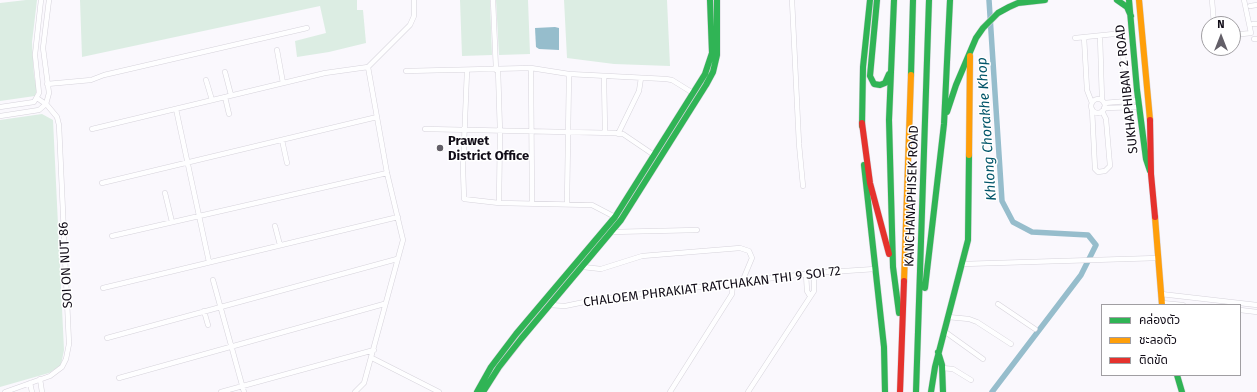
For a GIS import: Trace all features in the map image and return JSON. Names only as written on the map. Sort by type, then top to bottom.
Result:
[{"type":"main road","points":[[476,392],[491,367],[516,334],[615,218],[705,74],[712,53],[710,0]]},
{"type":"main road","points":[[483,392],[499,367],[611,232],[648,178],[713,72],[718,50],[717,0]]},
{"type":"main road","points":[[870,0],[863,67],[862,123],[868,212],[884,347],[885,392]]},
{"type":"main road","points":[[877,0],[870,73],[871,80],[874,84],[883,84],[887,80],[892,40]]},
{"type":"main road","points":[[894,0],[889,127],[893,267],[902,340]]},
{"type":"main road","name":"KANCHANAPHISEK ROAD","points":[[900,392],[913,0]]},
{"type":"main road","name":"KANCHANAPHISEK ROAD","points":[[916,392],[929,0]]},
{"type":"main road","points":[[919,320],[923,303],[944,124],[950,0]]},
{"type":"main road","points":[[944,124],[956,85],[976,38],[990,20],[1009,7],[1018,3],[1045,0]]},
{"type":"main road","points":[[1117,0],[1127,7],[1131,16]]},
{"type":"main road","name":"SUKHAPHIBAN 2 ROAD","points":[[1130,0],[1139,103],[1146,159],[1151,174]]},
{"type":"main road","name":"SUKHAPHIBAN 2 ROAD","points":[[1139,0],[1150,104],[1151,174],[1162,304]]},
{"type":"main road","points":[[931,392],[938,352],[964,264],[969,222],[970,52]]},
{"type":"main road","points":[[862,123],[870,183],[893,267]]},
{"type":"main road","points":[[938,352],[942,368],[943,392]]},
{"type":"main road","points":[[1177,376],[1182,392]]},
{"type":"street","points":[[0,107],[26,104],[34,102],[37,98],[40,88],[35,55],[42,0]]},
{"type":"street","points":[[0,116],[39,110],[46,104],[49,93],[43,48],[49,0]]},
{"type":"street","points":[[92,129],[325,73],[368,67],[410,25],[414,16],[414,0]]},
{"type":"street","points":[[493,0],[500,132],[499,203]]},
{"type":"street","points":[[792,0],[799,144],[803,186]]},
{"type":"street","points":[[1212,0],[1213,16]]},
{"type":"street","points":[[1241,34],[1251,33],[1244,0]]},
{"type":"street","points":[[1250,6],[1257,5]]},
{"type":"street","points":[[47,84],[91,80],[104,75],[307,28]]},
{"type":"street","points":[[1076,38],[1114,34]]},
{"type":"street","points":[[1084,37],[1087,90],[1092,103],[1095,169],[1098,172],[1105,171],[1110,166],[1106,119],[1103,110],[1100,36]]},
{"type":"street","points":[[1121,37],[1128,100]]},
{"type":"street","points":[[277,50],[283,83]]},
{"type":"street","points":[[355,392],[364,383],[372,358],[384,304],[403,240],[387,173],[368,67]]},
{"type":"street","points":[[531,68],[533,132],[532,202]]},
{"type":"street","points":[[406,71],[467,71],[531,68],[569,74],[672,80],[693,93]]},
{"type":"street","points":[[467,71],[463,198],[466,200],[499,203],[532,202],[592,205],[615,218]]},
{"type":"street","points":[[225,72],[231,96]]},
{"type":"street","points":[[567,204],[569,74]]},
{"type":"street","points":[[604,76],[605,133]]},
{"type":"street","points":[[618,134],[639,91],[641,78]]},
{"type":"street","points":[[206,80],[212,100]]},
{"type":"street","points":[[225,97],[229,114]]},
{"type":"street","name":"SOI ON NUT 86","points":[[4,392],[50,376],[62,367],[66,359],[69,333],[59,125],[57,117],[46,104],[37,98]]},
{"type":"street","points":[[1092,103],[1096,99],[1103,102],[1128,100],[1139,103]]},
{"type":"street","points":[[1092,109],[1096,112],[1139,103]]},
{"type":"street","points":[[176,109],[209,262]]},
{"type":"street","points":[[102,183],[377,117]]},
{"type":"street","points":[[424,129],[618,134],[654,155]]},
{"type":"street","points":[[282,140],[287,163]]},
{"type":"street","points":[[112,236],[387,173]]},
{"type":"street","points":[[165,193],[172,222]]},
{"type":"street","points":[[103,288],[398,217]]},
{"type":"street","points":[[275,226],[280,245]]},
{"type":"street","points":[[611,232],[697,230]]},
{"type":"street","points":[[583,266],[601,269],[642,256],[740,248],[749,251],[752,258],[742,282]]},
{"type":"street","points":[[964,264],[1081,259],[1158,258]]},
{"type":"street","points":[[107,338],[397,259]]},
{"type":"street","name":"CHALOEM PHRAKIAT RATCHAKAN THI 9 SOI 72","points":[[550,305],[565,306],[594,300],[814,273],[874,269]]},
{"type":"street","points":[[748,392],[814,291],[814,273]]},
{"type":"street","points":[[806,274],[807,291],[810,296]]},
{"type":"street","points":[[213,280],[219,307],[244,392]]},
{"type":"street","points":[[670,392],[732,294],[733,283]]},
{"type":"street","points":[[1161,294],[1257,305]]},
{"type":"street","points":[[119,378],[384,304]]},
{"type":"street","points":[[998,304],[1036,329]]},
{"type":"street","points":[[1241,310],[1257,312]]},
{"type":"street","points":[[204,311],[208,325]]},
{"type":"street","points":[[948,317],[970,319],[977,322],[1011,344]]},
{"type":"street","points":[[944,331],[983,359]]},
{"type":"street","points":[[221,392],[374,350]]},
{"type":"street","points":[[372,358],[439,392]]},
{"type":"street","points":[[942,368],[953,369],[971,380]]},
{"type":"street","points":[[40,379],[42,392]]},
{"type":"street","points":[[30,383],[32,392]]},
{"type":"shaded area","points":[[37,0],[32,42],[34,76],[37,89],[35,96],[0,101],[0,3]]},
{"type":"shaded area","points":[[80,0],[357,0],[357,10],[363,10],[366,43],[329,52],[297,57],[295,41],[326,33],[320,6],[82,57]]},
{"type":"shaded area","points":[[460,0],[490,0],[492,55],[462,56]]},
{"type":"shaded area","points":[[496,0],[528,0],[530,54],[499,55]]},
{"type":"shaded area","points":[[564,0],[667,0],[670,66],[614,64],[567,58]]},
{"type":"shaded area","points":[[42,114],[53,120],[64,350],[61,365],[49,373],[0,387],[0,120]]},
{"type":"water","points":[[535,28],[559,28],[559,50],[539,49],[536,47]]},
{"type":"waterway","name":"Khlong Chorakhe Khop","points":[[989,0],[1002,201],[1013,222],[1032,232],[1088,235],[1096,245],[1081,275],[992,392]]},
{"type":"traffic: fast","points":[[477,392],[491,367],[516,334],[615,217],[705,74],[712,53],[710,0]]},
{"type":"traffic: fast","points":[[483,392],[499,367],[521,339],[621,220],[706,85],[713,72],[717,55],[717,0]]},
{"type":"traffic: fast","points":[[862,126],[863,67],[870,0]]},
{"type":"traffic: fast","points":[[877,0],[870,76],[874,84],[880,85],[885,83],[889,74]]},
{"type":"traffic: fast","points":[[894,0],[889,120],[893,267],[899,313]]},
{"type":"traffic: fast","points":[[911,75],[913,0]]},
{"type":"traffic: fast","points":[[916,392],[929,0]]},
{"type":"traffic: fast","points":[[925,288],[944,124],[950,0]]},
{"type":"traffic: fast","points":[[947,112],[956,85],[976,38],[983,28],[998,13],[1009,7],[1018,3],[1045,0]]},
{"type":"traffic: fast","points":[[1117,0],[1127,7],[1131,16]]},
{"type":"traffic: fast","points":[[1129,0],[1137,90],[1146,159],[1150,171]]},
{"type":"traffic: fast","points":[[931,392],[935,367],[968,240],[969,155]]},
{"type":"traffic: fast","points":[[864,165],[884,347],[885,392]]},
{"type":"traffic: fast","points":[[938,352],[942,365],[943,392]]},
{"type":"traffic: fast","points":[[1177,376],[1182,392]]},
{"type":"traffic: slow","points":[[1139,0],[1150,120]]},
{"type":"traffic: slow","points":[[969,155],[970,56]]},
{"type":"traffic: slow","points":[[904,281],[911,75]]},
{"type":"traffic: slow","points":[[1155,217],[1162,304]]},
{"type":"traffic: jam","points":[[1150,120],[1151,174],[1155,217]]},
{"type":"traffic: jam","points":[[862,123],[870,183],[889,254]]},
{"type":"traffic: jam","points":[[900,392],[904,281]]},
{"type":"place","name":"Prawet District Office","points":[[440,148]]}]
